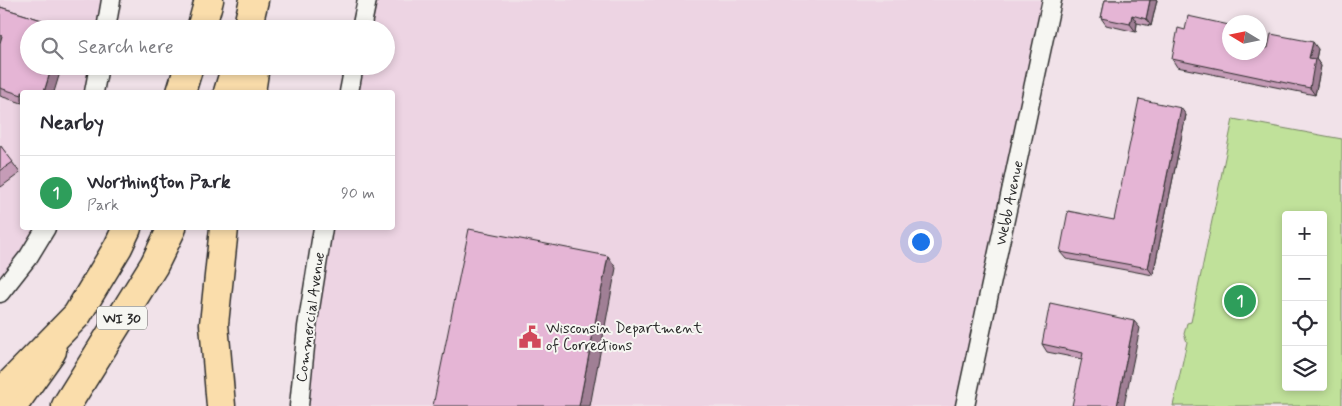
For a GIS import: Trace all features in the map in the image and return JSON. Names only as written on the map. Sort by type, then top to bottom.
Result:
[{"type":"main road","points":[[203,20],[209,0]]},
{"type":"main road","points":[[249,20],[254,0]]},
{"type":"main road","points":[[260,20],[262,0]]},
{"type":"main road","points":[[182,90],[187,75]]},
{"type":"main road","points":[[229,90],[233,75]]},
{"type":"main road","points":[[251,90],[254,75]]},
{"type":"main road","name":"WI 30","points":[[13,406],[77,315],[118,247],[126,230]]},
{"type":"main road","name":"WI 30","points":[[66,406],[154,265],[171,230]]},
{"type":"main road","points":[[221,406],[214,324],[224,230]]},
{"type":"main road","points":[[0,394],[77,315]]},
{"type":"street","points":[[108,20],[111,0]]},
{"type":"street","points":[[363,20],[367,0]]},
{"type":"street","name":"Webb Avenue","points":[[965,406],[1052,0]]},
{"type":"street","points":[[94,90],[97,75]]},
{"type":"street","points":[[349,90],[352,75]]},
{"type":"street","points":[[0,293],[29,256],[45,230]]},
{"type":"street","name":"Commercial Avenue","points":[[299,406],[307,327],[323,230]]},
{"type":"shaded area","points":[[0,0],[111,0],[108,20],[20,20],[20,75],[97,75],[94,90],[20,90],[20,230],[45,230],[0,293]]},
{"type":"shaded area","points":[[367,0],[1052,0],[965,406],[299,406],[323,230],[395,230],[395,90],[349,90],[352,75],[395,75],[395,20],[363,20]]},
{"type":"green space","points":[[1233,119],[1342,139],[1342,406],[1173,406],[1187,342],[1184,334],[1187,323],[1191,322]]},
{"type":"building","points":[[1105,0],[1150,0],[1146,19],[1132,15],[1130,24],[1101,18]]},
{"type":"building","points":[[0,7],[42,20],[20,20],[20,75],[49,75],[45,90],[20,90],[20,94],[0,88],[0,43],[2,36],[0,35]]},
{"type":"building","points":[[1188,16],[1222,23],[1222,60],[1267,60],[1267,48],[1271,34],[1313,42],[1309,58],[1315,59],[1310,88],[1172,59],[1178,28],[1185,30]]},
{"type":"building","points":[[1139,99],[1181,108],[1148,268],[1060,252],[1068,211],[1114,220]]},
{"type":"building","points":[[0,145],[13,162],[0,171]]},
{"type":"building","name":"Wisconsin Department of Corrections","points":[[469,229],[608,256],[579,406],[433,406]]},
{"type":"building","points":[[1050,303],[1134,321],[1117,406],[1072,406],[1083,353],[1042,344]]},
{"type":"place","name":"Worthington Park","points":[[1240,301]]},
{"type":"place","name":"Wisconsin Department of Corrections","points":[[530,337]]}]
